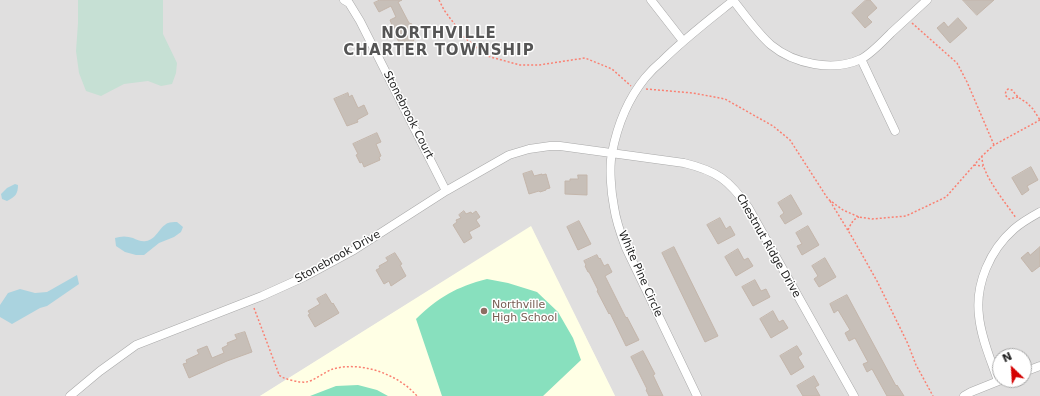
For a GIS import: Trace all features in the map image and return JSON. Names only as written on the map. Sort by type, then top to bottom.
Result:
[{"type":"street","name":"Stonebrook Court","points":[[344,0],[349,3],[360,21],[446,191]]},
{"type":"street","points":[[651,0],[684,41]]},
{"type":"street","name":"White Pine Circle","points":[[697,396],[626,248],[614,207],[611,186],[612,154],[620,124],[637,89],[646,77],[684,41],[734,0]]},
{"type":"street","points":[[734,0],[771,45],[784,54],[811,64],[839,65],[861,59],[880,45],[927,0]]},
{"type":"street","points":[[861,59],[895,132]]},
{"type":"street","name":"Stonebrook Drive","points":[[70,396],[100,371],[136,345],[251,301],[304,277],[354,250],[446,191],[509,155],[529,149],[550,146],[560,146],[612,154]]},
{"type":"street","name":"Chestnut Ridge Drive","points":[[612,154],[700,167],[712,172],[731,185],[748,207],[854,396]]},
{"type":"street","points":[[992,361],[983,337],[979,316],[979,295],[982,280],[993,255],[1002,241],[1020,224],[1040,212]]},
{"type":"street","points":[[964,396],[992,383]]},
{"type":"path","points":[[439,0],[444,10],[464,37],[487,56],[520,65],[585,58],[612,69],[631,87],[637,89],[693,93],[725,99],[773,126],[790,140],[848,230],[877,281],[908,344],[916,365],[933,396]]},
{"type":"path","points":[[907,19],[957,63],[967,82],[994,145]]},
{"type":"path","points":[[828,199],[843,210],[859,217],[872,219],[906,216],[946,197],[982,156],[994,145],[1040,120],[1033,109],[1012,90],[1008,89],[1006,91],[1006,97],[1009,99],[1018,97]]},
{"type":"path","points":[[982,156],[983,166],[992,183],[1020,224]]},
{"type":"path","points":[[974,165],[983,166]]},
{"type":"path","points":[[848,230],[855,219],[859,217]]},
{"type":"path","points":[[251,301],[279,375],[304,382],[310,381],[326,372],[338,368],[366,368],[390,376],[407,387],[417,396]]},
{"type":"shaded area","points":[[0,0],[1040,0],[1040,396],[615,396],[531,227],[260,396],[0,396]]},
{"type":"shaded area","points":[[78,0],[163,0],[163,34],[177,63],[176,73],[172,84],[161,86],[148,81],[124,84],[101,96],[86,91],[79,73],[76,51]]},
{"type":"shaded area","name":"Northville High School","points":[[531,226],[615,396],[260,396]]},
{"type":"green space","points":[[487,279],[508,283],[537,292],[558,312],[573,338],[581,360],[543,396],[442,396],[416,319],[448,294],[457,289]]},
{"type":"green space","points":[[358,385],[377,390],[388,396],[310,396],[336,386]]},
{"type":"water","points":[[15,184],[18,185],[16,195],[7,201],[2,199],[1,194],[7,188]]},
{"type":"water","points":[[170,222],[177,222],[183,227],[181,232],[174,237],[159,243],[144,255],[136,255],[125,252],[116,246],[115,238],[126,237],[146,241],[152,238],[165,225]]},
{"type":"water","points":[[77,275],[79,284],[47,306],[40,308],[12,324],[0,317],[0,305],[8,293],[20,289],[35,293],[47,292]]},
{"type":"building","points":[[380,0],[402,0],[398,2],[409,23],[412,24],[411,28],[413,32],[410,34],[414,41],[402,47],[389,26],[392,25],[390,20],[396,17],[391,6],[379,12],[374,3]]},
{"type":"building","points":[[866,0],[870,0],[877,8],[867,17],[872,22],[865,28],[852,13]]},
{"type":"building","points":[[963,0],[994,0],[977,15]]},
{"type":"building","points":[[958,18],[967,28],[950,43],[937,28],[944,22],[948,27]]},
{"type":"building","points":[[348,93],[349,97],[352,95],[358,108],[364,105],[368,114],[357,120],[358,122],[347,126],[334,99]]},
{"type":"building","points":[[377,133],[381,142],[376,144],[381,156],[379,157],[380,160],[364,167],[356,155],[358,154],[353,144]]},
{"type":"building","points":[[1031,167],[1038,180],[1027,186],[1029,190],[1022,195],[1012,178]]},
{"type":"building","points":[[532,171],[534,176],[546,174],[550,188],[529,194],[523,174]]},
{"type":"building","points":[[578,175],[587,175],[587,195],[565,194],[565,181],[570,181],[570,179],[578,179]]},
{"type":"building","points":[[791,195],[802,214],[785,224],[780,216],[784,213],[778,203]]},
{"type":"building","points":[[464,211],[466,214],[471,212],[472,214],[476,211],[480,217],[476,220],[480,226],[469,232],[472,238],[464,243],[453,225],[457,222],[456,220],[461,218],[459,215]]},
{"type":"building","points":[[720,218],[726,229],[730,226],[735,235],[718,244],[707,225]]},
{"type":"building","points":[[579,221],[591,244],[578,250],[567,227]]},
{"type":"building","points":[[808,226],[819,245],[802,255],[797,246],[802,244],[796,233]]},
{"type":"building","points":[[674,247],[718,336],[705,342],[662,253]]},
{"type":"building","points":[[1040,247],[1040,266],[1032,272],[1021,258],[1028,252],[1030,255]]},
{"type":"building","points":[[738,249],[744,260],[748,258],[753,266],[736,276],[725,257]]},
{"type":"building","points":[[395,253],[402,264],[400,265],[406,276],[391,286],[389,281],[384,284],[376,270],[380,268],[379,266],[388,261],[386,258]]},
{"type":"building","points":[[597,255],[604,266],[608,264],[612,272],[605,276],[639,340],[626,346],[585,266],[584,261]]},
{"type":"building","points":[[825,258],[836,277],[819,287],[814,279],[818,276],[812,266]]},
{"type":"building","points":[[755,280],[761,291],[766,289],[770,297],[753,306],[742,287]]},
{"type":"building","points":[[326,294],[339,313],[315,327],[308,315],[310,314],[308,311],[320,304],[317,299]]},
{"type":"building","points":[[847,295],[896,386],[897,385],[904,396],[887,396],[872,369],[867,372],[863,364],[868,362],[855,338],[849,341],[845,333],[850,330],[838,310],[834,313],[830,304]]},
{"type":"building","points":[[773,311],[779,322],[783,320],[788,328],[771,338],[760,319]]},
{"type":"building","points":[[245,332],[252,352],[227,361],[189,378],[183,364],[187,363],[186,360],[199,354],[197,350],[207,346],[212,358],[224,353],[222,348],[228,345],[227,343],[237,339],[235,335]]},
{"type":"building","points":[[797,346],[802,354],[798,357],[804,367],[791,375],[780,356]]},
{"type":"building","points":[[643,351],[655,374],[653,375],[663,396],[649,396],[631,357]]},
{"type":"building","points":[[814,376],[819,385],[815,387],[820,396],[803,396],[797,386]]},
{"type":"place","name":"Northville High School","points":[[484,311]]},
{"type":"district","name":"NORTHVILLE CHARTER TOWNSHIP","points":[[439,42]]}]
